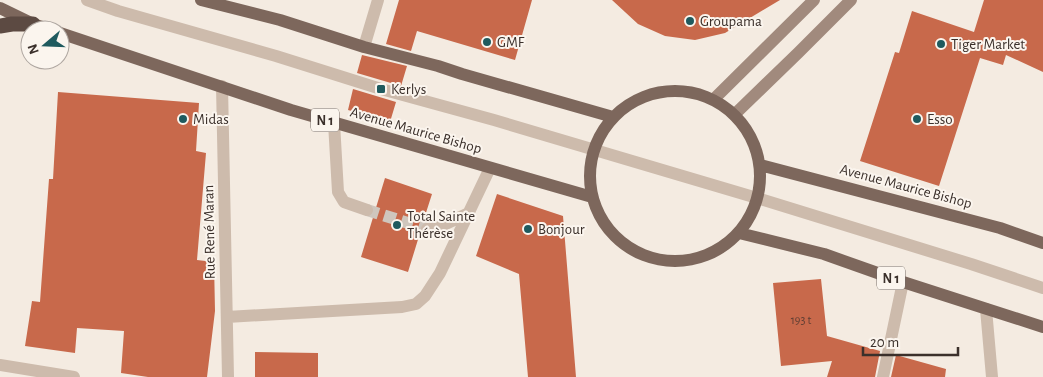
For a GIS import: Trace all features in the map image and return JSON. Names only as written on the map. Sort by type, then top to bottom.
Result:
[{"type":"highway","points":[[0,26],[20,24]]},
{"type":"main road","points":[[201,0],[280,20],[364,47],[438,66],[613,117]]},
{"type":"main road","points":[[714,99],[814,0]]},
{"type":"main road","points":[[735,114],[851,0]]},
{"type":"main road","points":[[0,8],[25,20]]},
{"type":"main road","name":"Avenue Maurice Bishop","points":[[70,36],[291,110],[592,197]]},
{"type":"main road","points":[[678,90],[714,99],[735,114],[755,146],[760,164],[760,182],[757,198],[747,223],[739,233],[721,248],[700,258],[678,261],[655,259],[634,251],[616,236],[602,218],[592,197],[590,181],[593,150],[601,132],[613,117],[626,105],[642,96],[660,91],[678,90]]},
{"type":"main road","name":"Avenue Maurice Bishop","points":[[760,164],[1000,228],[1043,243]]},
{"type":"main road","name":"N 1","points":[[739,233],[824,254],[903,282],[1043,327]]},
{"type":"street","points":[[87,0],[118,11],[276,56],[381,90],[494,120],[757,198],[1043,288]]},
{"type":"street","points":[[364,47],[378,0]]},
{"type":"street","name":"Rue René Maran","points":[[222,86],[228,377]]},
{"type":"street","points":[[334,122],[338,192],[344,202],[367,210]]},
{"type":"street","points":[[227,317],[402,307],[416,304],[425,296],[440,273],[490,168]]},
{"type":"street","points":[[427,229],[439,227],[469,213]]},
{"type":"street","points":[[883,377],[903,282]]},
{"type":"street","points":[[986,309],[992,377]]},
{"type":"street","points":[[0,365],[74,377]]},
{"type":"building","name":"GMF","points":[[399,0],[532,0],[515,60],[417,31],[411,51],[386,44]]},
{"type":"building","name":"Groupama","points":[[612,0],[780,0],[725,33],[695,40],[665,36],[638,24]]},
{"type":"building","points":[[984,0],[1043,0],[1043,72],[1006,55],[1003,65],[980,58],[939,186],[860,161],[895,52],[899,53],[912,11],[974,32]]},
{"type":"building","points":[[362,55],[407,66],[401,86],[357,73]]},
{"type":"building","points":[[353,89],[396,102],[390,122],[348,110]]},
{"type":"building","points":[[58,92],[199,103],[196,151],[206,153],[197,260],[214,262],[215,311],[207,377],[148,377],[121,373],[124,331],[77,328],[75,353],[25,346],[32,301],[40,302],[49,179],[53,179]]},
{"type":"building","name":"Total Sainte Thérèse","points":[[385,178],[432,194],[423,222],[419,227],[420,233],[408,272],[361,257]]},
{"type":"building","points":[[497,194],[563,216],[576,377],[528,377],[519,274],[476,256]]},
{"type":"building","points":[[821,279],[827,336],[880,351],[875,377],[827,377],[832,361],[781,366],[773,283]]},
{"type":"building","points":[[255,352],[318,353],[318,377],[255,377]]},
{"type":"building","points":[[896,355],[946,369],[945,377],[891,377]]},
{"type":"tunnel","points":[[367,210],[427,229]]},
{"type":"place","name":"Groupama","points":[[690,21]]},
{"type":"place","name":"GMF","points":[[487,42]]},
{"type":"place","name":"Tiger Market","points":[[941,44]]},
{"type":"place","name":"Kerlys","points":[[381,89]]},
{"type":"place","name":"Midas","points":[[183,119]]},
{"type":"place","name":"Esso","points":[[917,119]]},
{"type":"place","name":"Total Sainte Thérèse","points":[[397,225]]},
{"type":"place","name":"Bonjour","points":[[528,229]]}]
